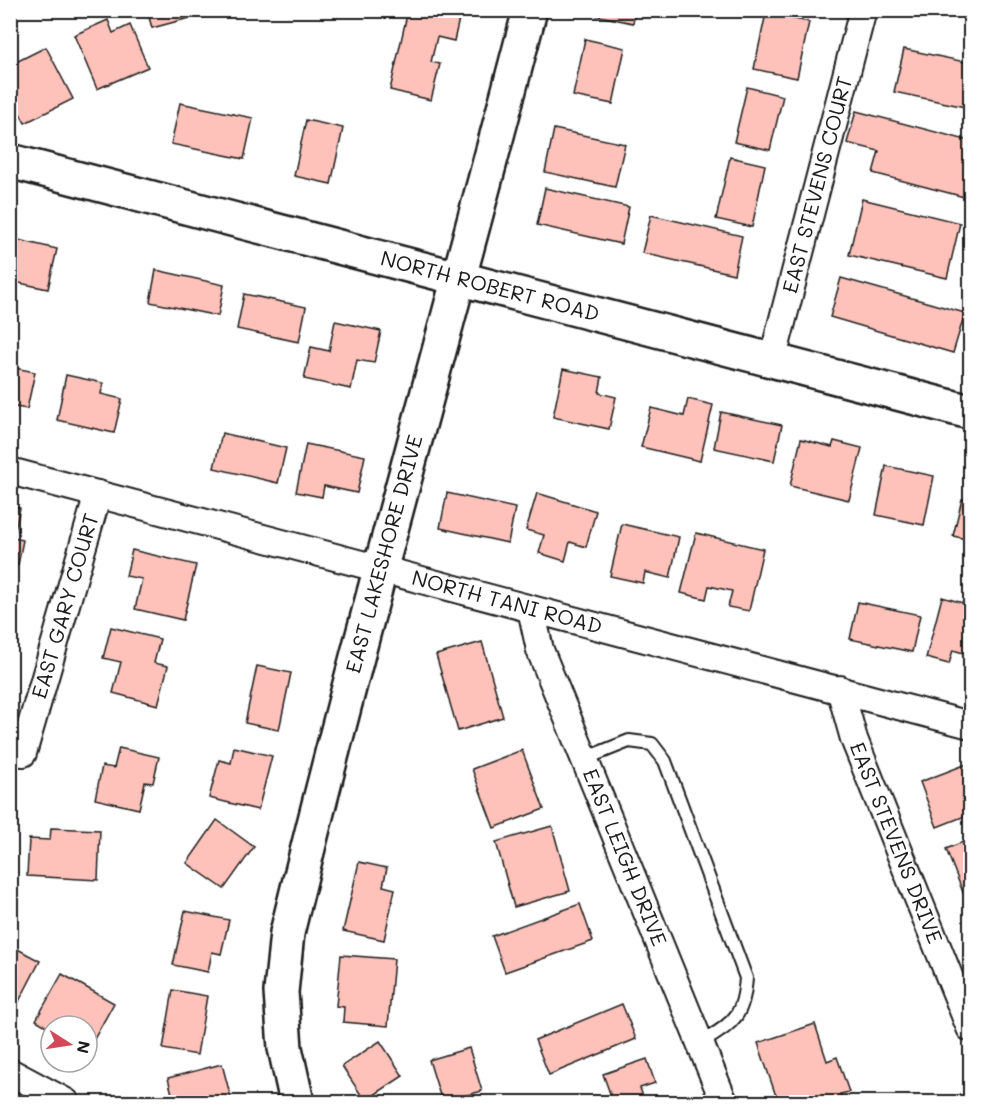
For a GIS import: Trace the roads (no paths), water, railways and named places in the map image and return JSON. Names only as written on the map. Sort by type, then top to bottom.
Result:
[{"type":"main road","name":"EAST LAKESHORE DRIVE","points":[[297,1102],[285,1048],[281,992],[287,933],[380,567],[460,279],[530,10]]},
{"type":"main road","name":"NORTH ROBERT ROAD","points":[[10,161],[970,412]]},
{"type":"street","name":"EAST STEVENS COURT","points":[[772,361],[863,10]]},
{"type":"street","name":"NORTH TANI ROAD","points":[[10,471],[380,567],[970,725]]},
{"type":"street","name":"EAST GARY COURT","points":[[23,753],[98,494]]},
{"type":"street","name":"EAST LEIGH DRIVE","points":[[531,609],[540,650],[724,1102]]},
{"type":"street","name":"EAST STEVENS DRIVE","points":[[840,689],[854,739],[970,1028]]},
{"type":"street","points":[[10,1072],[66,1102]]},
{"type":"lane","points":[[584,759],[629,741],[652,744],[664,760],[746,978],[744,1005],[730,1024],[700,1044]]}]
